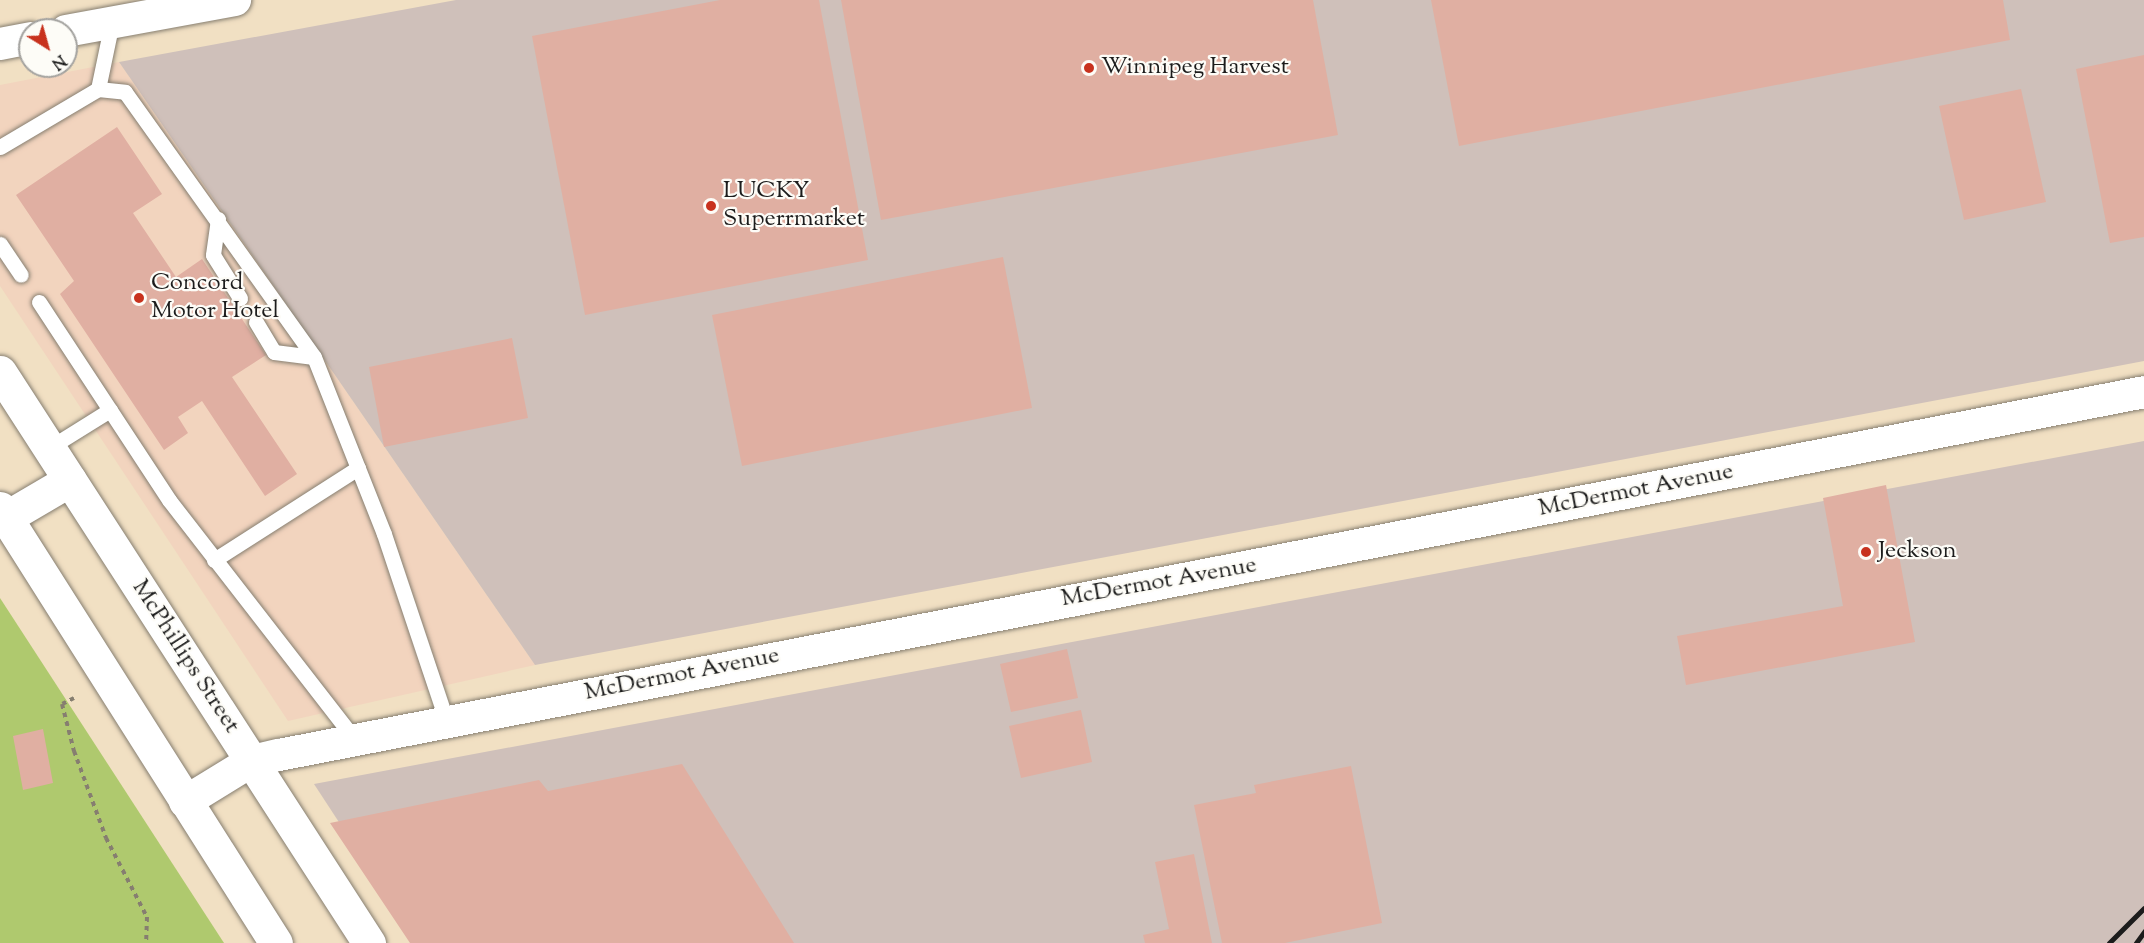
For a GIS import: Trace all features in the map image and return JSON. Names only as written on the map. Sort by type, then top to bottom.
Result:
[{"type":"main road","name":"McPhillips Street","points":[[0,372],[369,943]]},
{"type":"main road","points":[[70,480],[2,516],[276,943]]},
{"type":"street","points":[[78,29],[235,0]]},
{"type":"street","points":[[0,44],[18,40]]},
{"type":"street","name":"McDermot Avenue","points":[[185,802],[252,761],[2144,392]]},
{"type":"lane","points":[[98,89],[112,22]]},
{"type":"lane","points":[[0,147],[98,89],[125,92],[218,219],[314,357],[358,468],[447,722]]},
{"type":"lane","points":[[218,219],[213,255],[240,298]]},
{"type":"lane","points":[[0,244],[21,275]]},
{"type":"lane","points":[[39,302],[110,410],[214,560],[355,740]]},
{"type":"lane","points":[[256,322],[274,352],[314,357]]},
{"type":"lane","points":[[49,448],[110,410]]},
{"type":"lane","points":[[214,560],[358,468]]},
{"type":"path","points":[[74,698],[62,704],[74,751],[106,838],[147,917],[146,943]]},
{"type":"shaded area","points":[[456,0],[2144,0],[2144,361],[535,665],[119,62]]},
{"type":"shaded area","points":[[119,62],[535,665],[288,721],[0,286],[0,85],[36,78],[78,78],[78,70]]},
{"type":"shaded area","points":[[2144,441],[2144,943],[418,943],[314,784]]},
{"type":"green space","points":[[0,598],[224,943],[0,943]]},
{"type":"building","name":"LUCKY Superrmarket","points":[[720,0],[819,0],[868,260],[585,315],[532,36]]},
{"type":"building","name":"Winnipeg Harvest","points":[[841,0],[1313,0],[1338,135],[881,220]]},
{"type":"building","points":[[1431,0],[2003,0],[2010,40],[1459,146]]},
{"type":"building","points":[[2144,55],[2144,237],[2110,243],[2076,69]]},
{"type":"building","points":[[2021,89],[2046,202],[1964,220],[1939,106]]},
{"type":"building","points":[[117,127],[162,194],[133,213],[176,277],[202,259],[266,355],[232,377],[297,474],[265,496],[202,401],[178,417],[188,433],[164,450],[60,294],[74,281],[16,195]]},
{"type":"building","points":[[1003,257],[1032,408],[742,466],[712,315]]},
{"type":"building","points":[[512,338],[528,418],[384,447],[369,367]]},
{"type":"building","name":"Jeckson","points":[[1886,485],[1915,642],[1686,685],[1677,636],[1843,606],[1823,498]]},
{"type":"building","points":[[1067,649],[1078,698],[1011,712],[1000,664]]},
{"type":"building","points":[[1081,710],[1092,762],[1021,778],[1009,726]]},
{"type":"building","points":[[43,729],[53,783],[23,790],[13,736]]},
{"type":"building","points":[[682,764],[794,943],[410,943],[330,823],[539,780],[548,791]]},
{"type":"building","points":[[1351,766],[1382,923],[1285,943],[1222,943],[1194,805],[1256,793],[1254,785]]},
{"type":"building","points":[[1194,854],[1212,943],[1145,943],[1143,935],[1169,929],[1155,862]]},
{"type":"railway","points":[[2109,943],[2144,908]]},
{"type":"railway","points":[[2136,943],[2144,932]]},
{"type":"place","name":"Winnipeg Harvest","points":[[1089,68]]},
{"type":"place","name":"LUCKY Superrmarket","points":[[711,206]]},
{"type":"place","name":"Concord Motor Hotel","points":[[139,298]]},
{"type":"place","name":"Jeckson","points":[[1866,552]]}]
